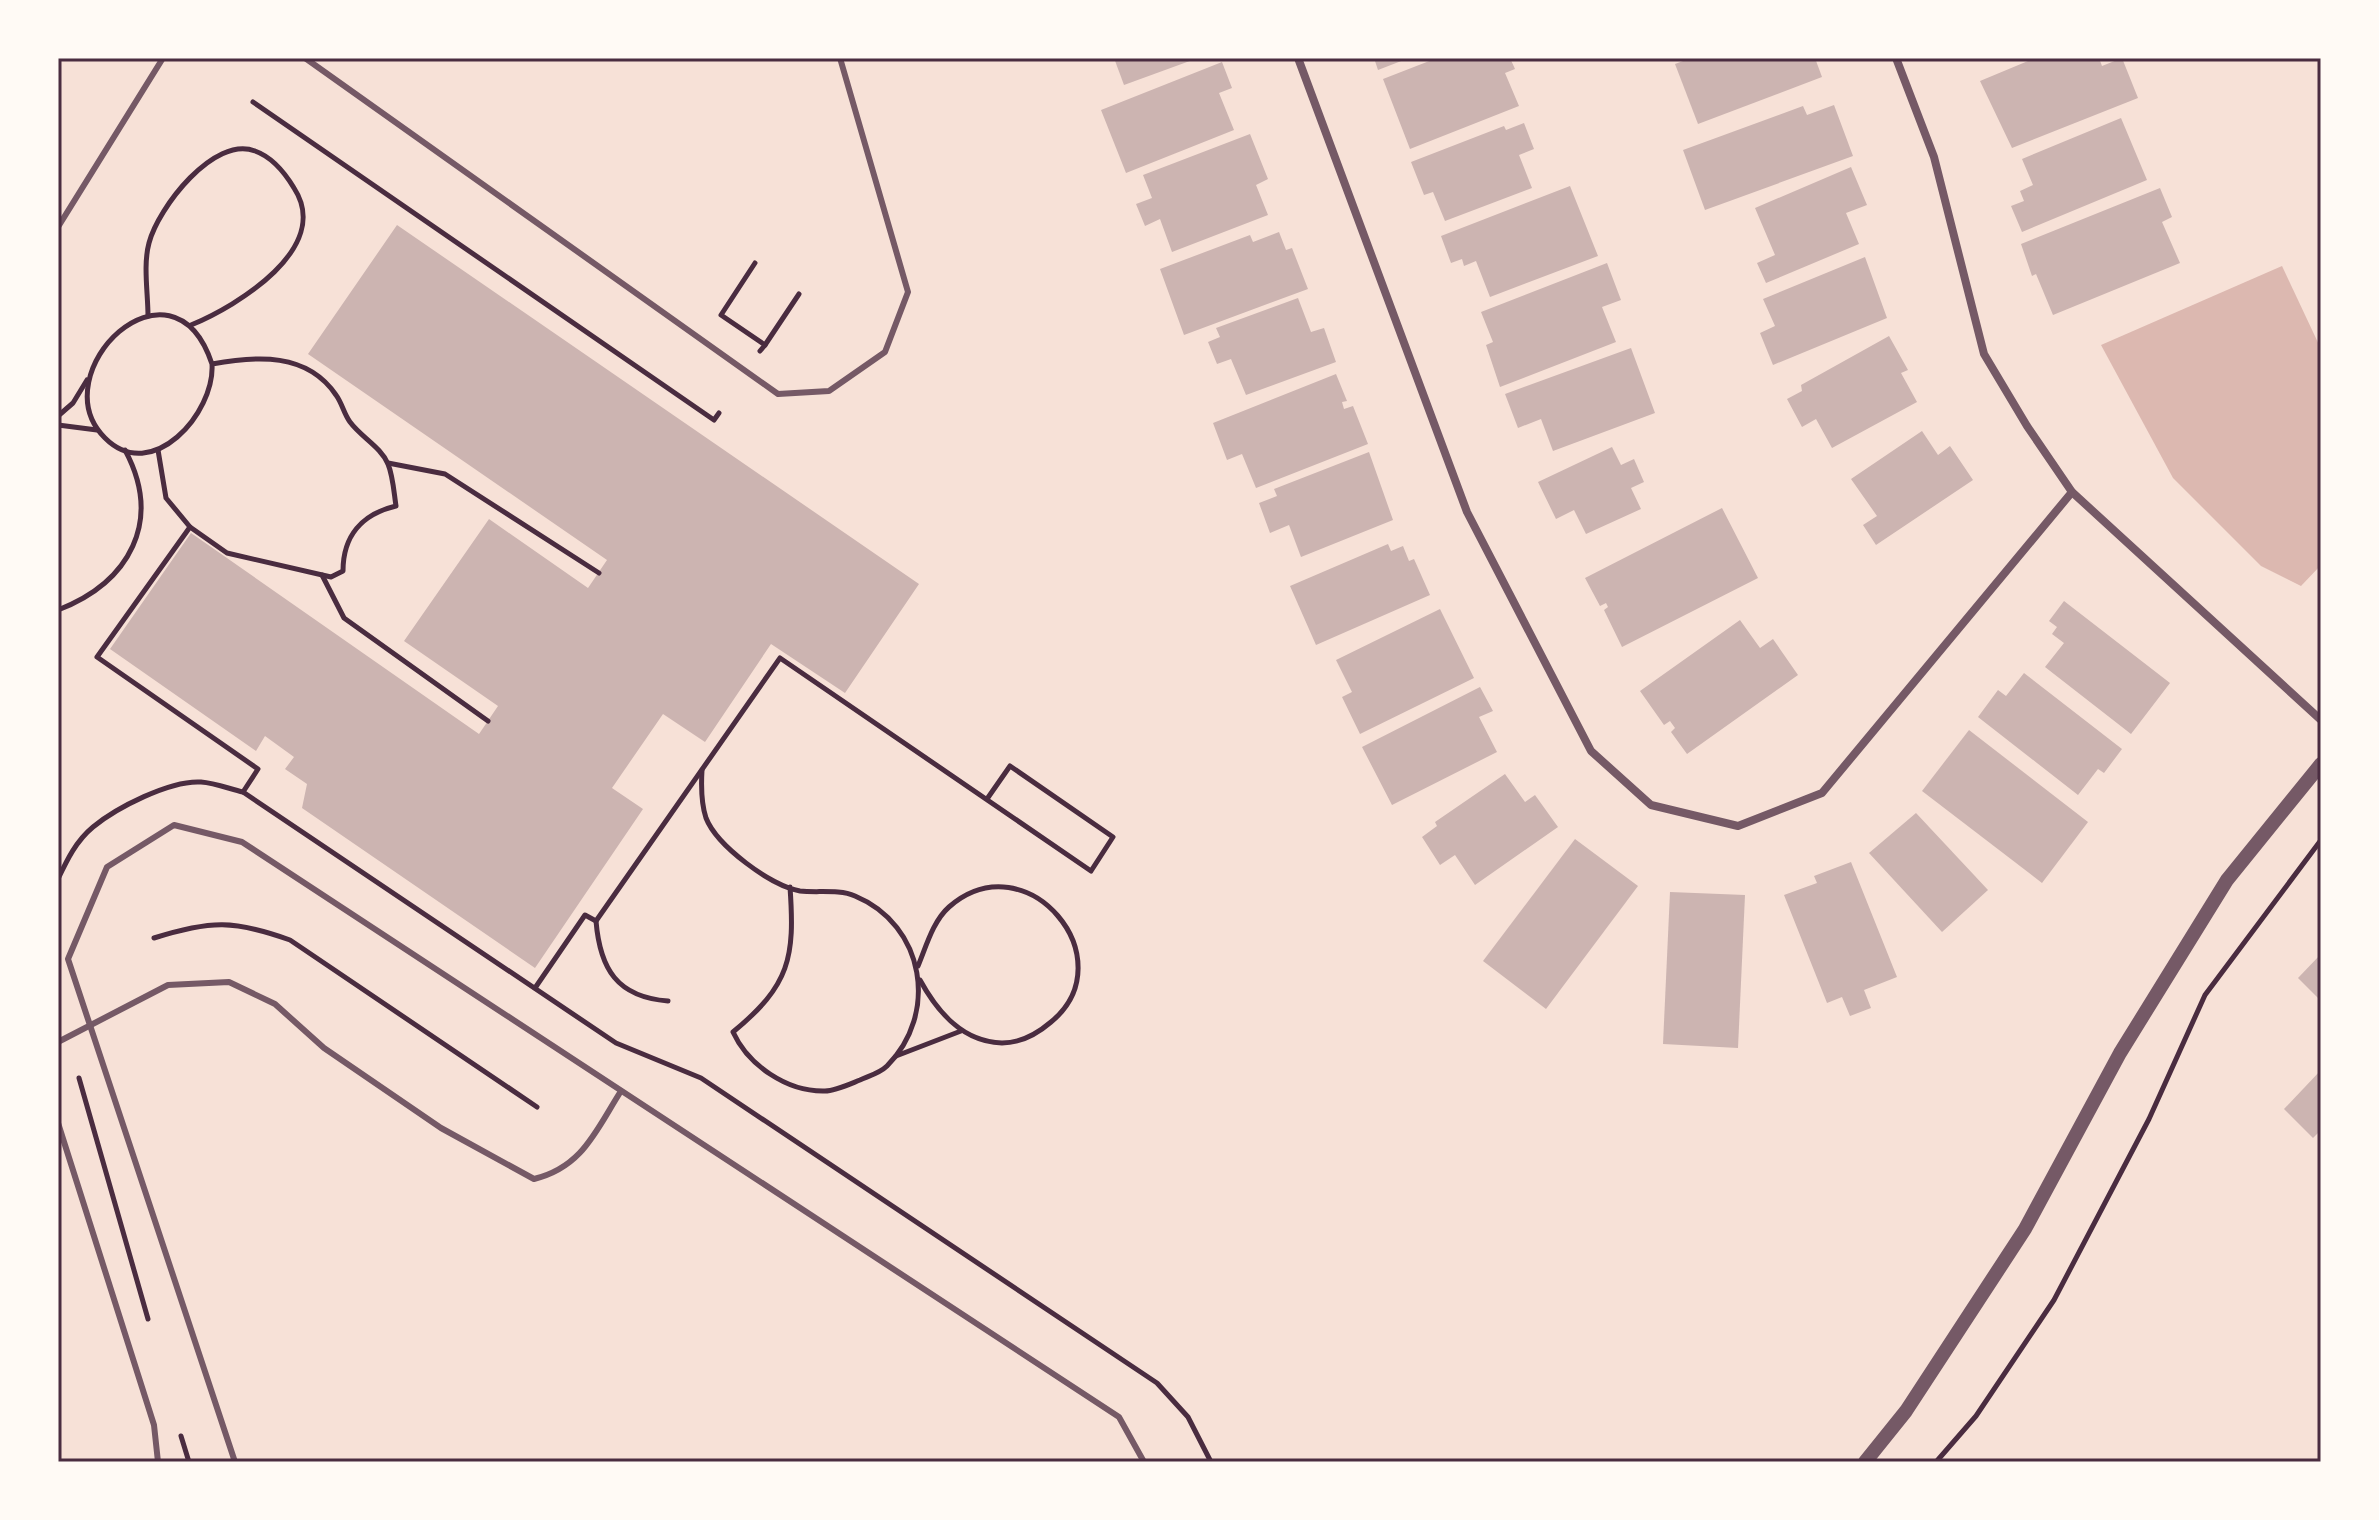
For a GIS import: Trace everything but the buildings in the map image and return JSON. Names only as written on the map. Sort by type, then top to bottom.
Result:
[{"type":"street","points":[[1298,58],[1467,512],[1591,751],[1651,805],[1738,826],[1822,793],[2072,492]]},
{"type":"street","points":[[1896,58],[1934,157],[1984,354],[2072,492],[2321,720]]},
{"type":"street","points":[[1865,1462],[1906,1411],[2025,1229],[2128,1040],[2227,880],[2321,764]]},
{"type":"lane","points":[[58,227],[163,58]]},
{"type":"lane","points":[[305,58],[778,394],[829,391],[885,352],[908,292],[840,58]]},
{"type":"lane","points":[[235,1462],[68,959],[107,867],[174,825],[242,842],[1119,1417],[1144,1462]]},
{"type":"lane","points":[[58,1042],[91,1028],[168,985],[229,982],[275,1004],[324,1048],[441,1128],[534,1179],[558,1173],[573,1161],[621,1091]]},
{"type":"lane","points":[[58,1123],[154,1425],[158,1462]]},
{"type":"path","points":[[253,102],[714,420],[719,413]]},
{"type":"path","points":[[148,316],[149,243],[164,210],[184,184],[211,160],[233,149],[255,150],[283,170],[304,203],[302,229],[289,255],[245,299],[191,325]]},
{"type":"path","points":[[755,263],[721,315],[765,345]]},
{"type":"path","points":[[760,351],[799,294]]},
{"type":"path","points":[[58,416],[73,403],[114,335],[140,316],[167,317],[191,325],[204,341],[212,364],[209,392],[200,413],[185,431],[158,450],[125,450]]},
{"type":"path","points":[[158,450],[166,498],[190,527],[227,553],[331,577],[343,571],[343,552],[354,530],[365,519],[396,506],[388,463],[350,422],[336,394],[321,379],[301,366],[250,357],[212,364]]},
{"type":"path","points":[[88,379],[91,414],[98,431]]},
{"type":"path","points":[[58,425],[98,431],[125,450],[142,489],[143,525],[127,557],[104,581],[78,602],[58,610]]},
{"type":"path","points":[[388,463],[445,474],[599,573]]},
{"type":"path","points":[[190,527],[97,657],[258,769],[243,792]]},
{"type":"path","points":[[322,575],[344,618],[488,721]]},
{"type":"path","points":[[668,1001],[650,1000],[618,983],[598,950],[596,921],[780,658],[1091,871],[1113,837],[1010,766],[987,799]]},
{"type":"path","points":[[702,769],[701,792],[707,821],[747,864],[790,887],[853,895],[881,911],[904,936],[917,966],[920,1004],[907,1043],[884,1069],[825,1091],[770,1075],[740,1047],[733,1032],[770,996],[787,966],[794,939],[790,887]]},
{"type":"path","points":[[58,879],[72,851],[93,827],[137,801],[170,786],[200,782],[243,792],[616,1043],[701,1078],[1157,1383],[1188,1417],[1211,1462]]},
{"type":"path","points":[[1936,1462],[1976,1416],[2054,1300],[2149,1119],[2205,995],[2321,840]]},
{"type":"path","points":[[917,966],[932,932],[948,908],[975,891],[1008,886],[1039,897],[1060,915],[1073,937],[1078,969],[1071,998],[1054,1020],[1032,1037],[1006,1043],[978,1041],[962,1031],[940,1011],[918,977]]},
{"type":"path","points":[[535,988],[585,915],[596,921]]},
{"type":"path","points":[[154,938],[191,927],[245,924],[290,940],[537,1107]]},
{"type":"path","points":[[895,1057],[962,1031]]},
{"type":"path","points":[[79,1078],[149,1324]]},
{"type":"path","points":[[180,1431],[189,1462]]},
{"type":"shaded area","points":[[2282,266],[2321,349],[2321,565],[2301,586],[2261,566],[2173,478],[2101,345]]}]
